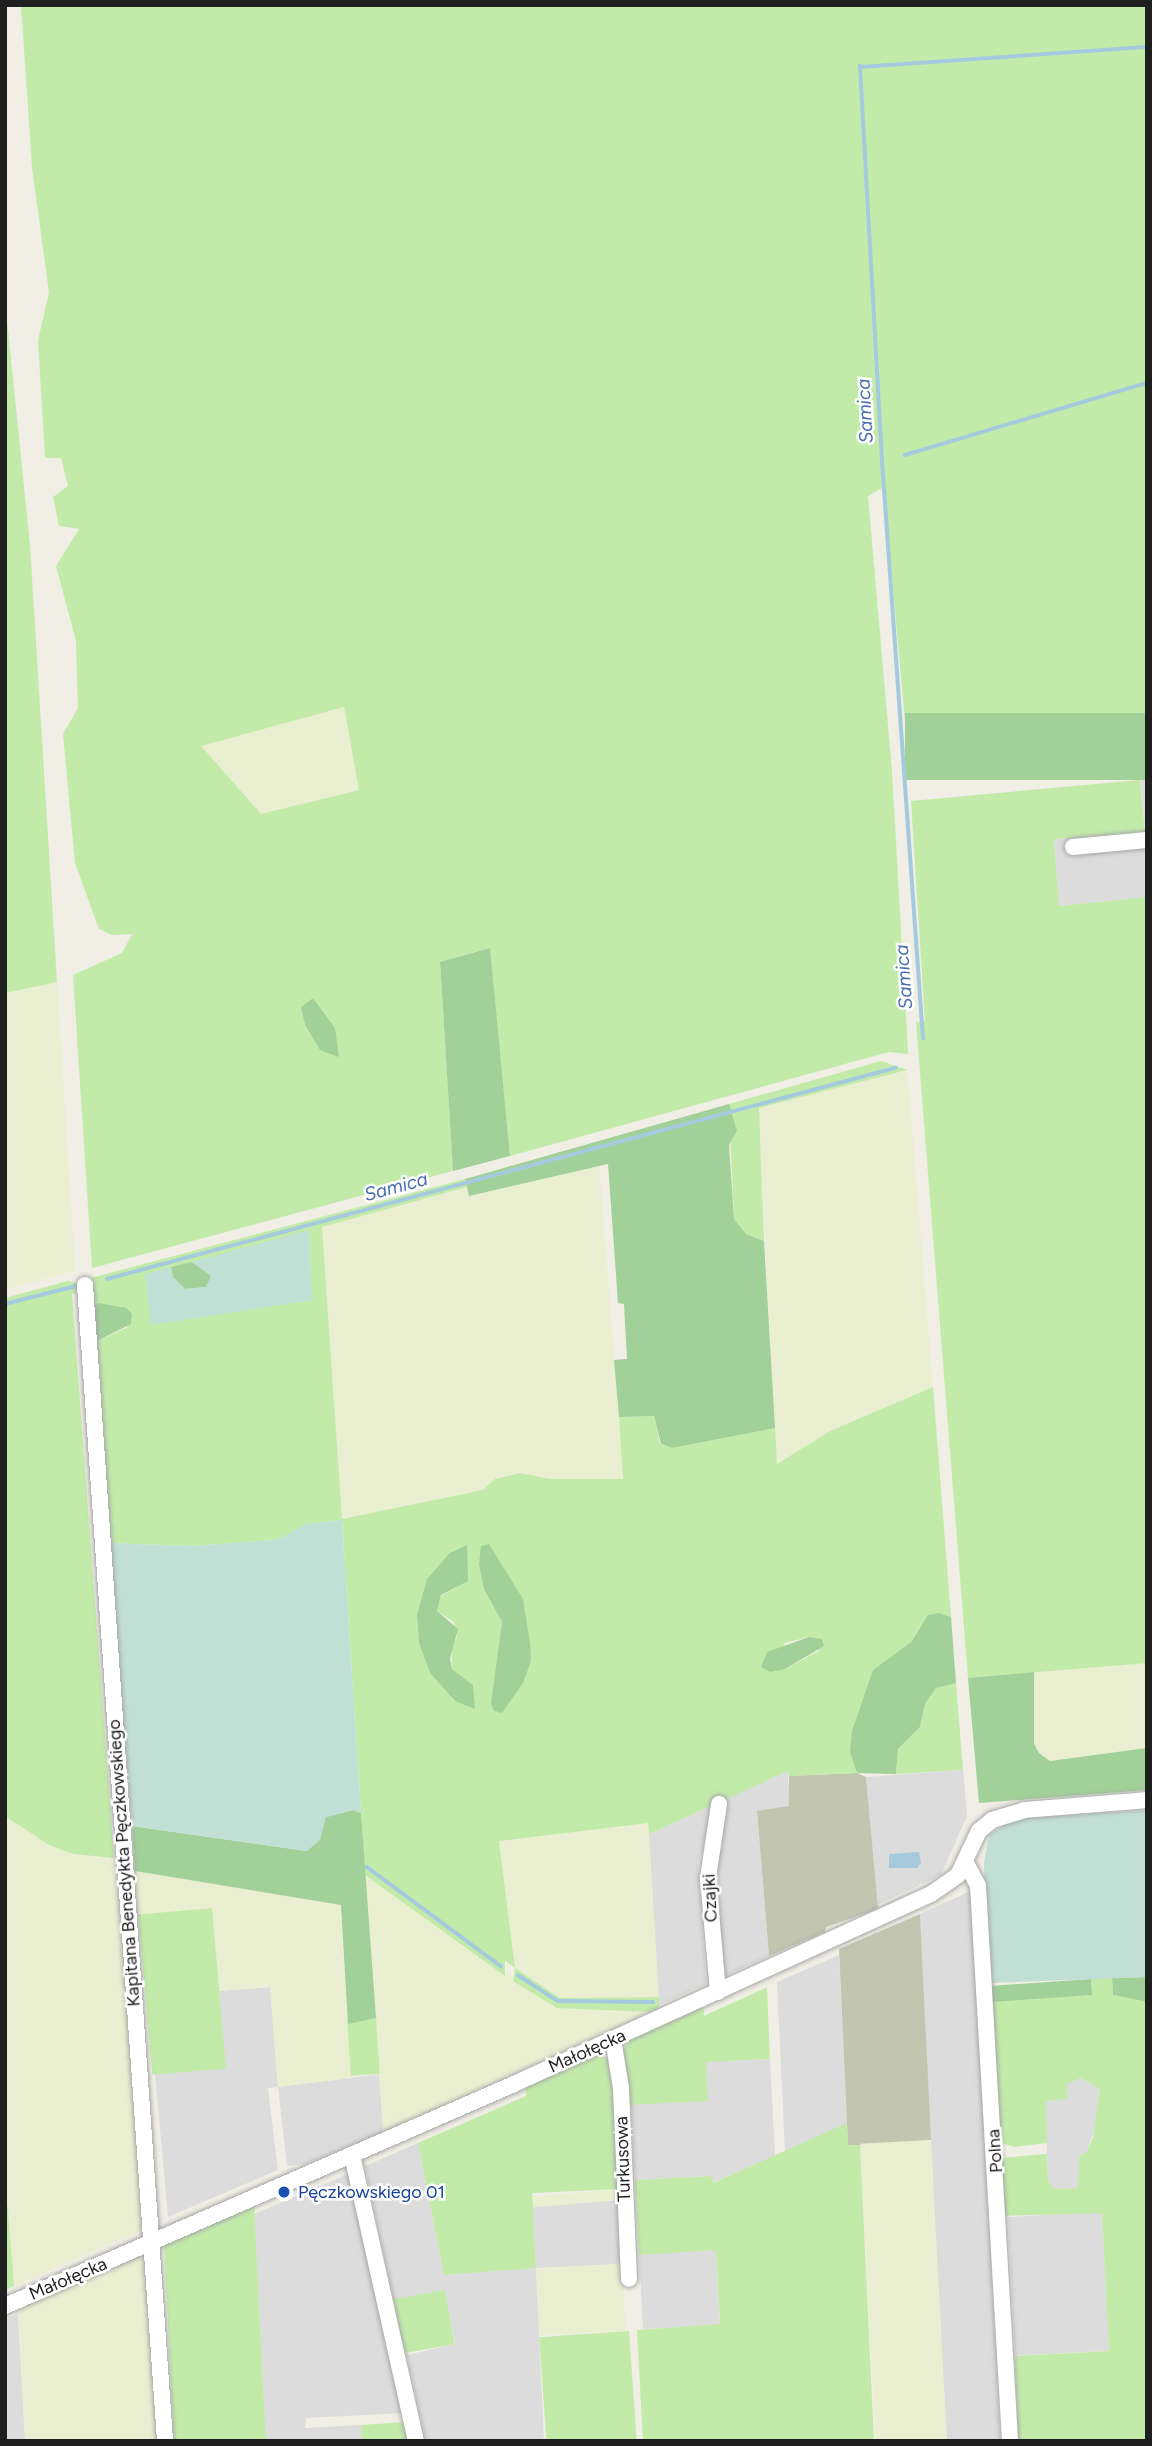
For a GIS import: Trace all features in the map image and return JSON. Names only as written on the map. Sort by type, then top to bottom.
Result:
[{"type":"street","points":[[1073,847],[1147,840]]},
{"type":"street","name":"Kapitana Benedykta Pęczkowskiego","points":[[85,1285],[142,2118],[154,2241],[165,2441]]},
{"type":"street","name":"Małołęcka","points":[[5,2306],[613,2039],[930,1894],[953,1881],[966,1863],[979,1831],[1002,1816],[1024,1810],[1147,1800]]},
{"type":"street","name":"Czajki","points":[[718,1992],[708,1878],[719,1804]]},
{"type":"street","name":"Polna","points":[[966,1863],[978,1886],[1010,2441]]},
{"type":"street","name":"Turkusowa","points":[[613,2039],[621,2088],[629,2279]]},
{"type":"street","points":[[352,2155],[416,2441]]},
{"type":"shaded area","points":[[344,707],[359,790],[261,815],[200,745]]},
{"type":"shaded area","points":[[1147,713],[1147,897],[1059,906],[1054,839],[1145,832],[1135,714]]},
{"type":"shaded area","points":[[57,982],[75,1271],[5,1289],[5,993]]},
{"type":"shaded area","points":[[907,1070],[933,1387],[830,1431],[776,1464],[759,1108]]},
{"type":"shaded area","points":[[599,1166],[624,1479],[550,1479],[519,1473],[495,1479],[483,1490],[342,1520],[322,1226],[467,1187],[469,1196]]},
{"type":"shaded area","points":[[309,1230],[312,1300],[151,1325],[145,1274],[171,1267],[173,1277],[185,1289],[206,1287],[211,1276],[192,1262]]},
{"type":"shaded area","points":[[342,1520],[361,1813],[353,1810],[326,1817],[320,1840],[307,1851],[132,1826],[107,1543],[191,1546],[277,1540],[307,1524]]},
{"type":"shaded area","points":[[1147,1663],[1147,1748],[1050,1761],[1039,1753],[1034,1744],[1034,1672]]},
{"type":"shaded area","points":[[963,1770],[967,1816],[941,1875],[877,1905],[866,1777]]},
{"type":"shaded area","points":[[788,1771],[790,1806],[757,1812],[769,1956],[721,1977],[714,1859],[725,1823],[725,1799]]},
{"type":"shaded area","points":[[857,1773],[866,1777],[878,1909],[826,1927],[825,1932],[769,1956],[757,1811],[789,1806],[789,1776]]},
{"type":"shaded area","points":[[711,1806],[711,1821],[698,1863],[706,1984],[659,2005],[649,1834]]},
{"type":"shaded area","points":[[1147,1810],[1147,1977],[989,1983],[984,1863],[989,1835],[1013,1819]]},
{"type":"shaded area","points":[[5,1816],[49,1845],[73,1854],[114,1858],[144,2229],[14,2286],[5,2172]]},
{"type":"shaded area","points":[[648,1823],[659,1997],[560,1998],[515,1968],[498,1841]]},
{"type":"shaded area","points":[[919,1852],[921,1863],[917,1868],[889,1868],[889,1854]]},
{"type":"shaded area","points":[[135,1871],[341,1905],[352,2078],[278,2087],[270,1987],[219,1991],[212,1908],[138,1916]]},
{"type":"shaded area","points":[[365,1875],[557,2008],[648,2012],[383,2132]]},
{"type":"shaded area","points":[[973,1890],[1000,2441],[947,2441],[935,2235],[920,1914]]},
{"type":"shaded area","points":[[920,1914],[931,2140],[848,2146],[839,1949]]},
{"type":"shaded area","points":[[839,1955],[847,2123],[785,2152],[777,1982]]},
{"type":"shaded area","points":[[270,1987],[278,2087],[268,2088],[278,2170],[168,2217],[155,2074],[225,2067],[219,1991]]},
{"type":"shaded area","points":[[770,2059],[775,2156],[712,2183],[711,2176],[635,2180],[631,2104],[707,2101],[706,2062]]},
{"type":"shaded area","points":[[380,2074],[383,2132],[305,2164],[287,2166],[278,2087]]},
{"type":"shaded area","points":[[1081,2078],[1100,2088],[1096,2126],[1086,2153],[1079,2156],[1079,2188],[1054,2189],[1048,2180],[1045,2101],[1066,2099],[1067,2084]]},
{"type":"shaded area","points":[[931,2140],[947,2441],[876,2441],[860,2144]]},
{"type":"shaded area","points":[[418,2143],[444,2275],[536,2268],[544,2441],[426,2441],[407,2355],[455,2344],[445,2291],[394,2302],[365,2166]]},
{"type":"shaded area","points":[[348,2174],[403,2413],[306,2418],[305,2428],[361,2425],[362,2441],[266,2441],[254,2214]]},
{"type":"shaded area","points":[[619,2189],[620,2200],[533,2208],[532,2197]]},
{"type":"shaded area","points":[[620,2200],[622,2264],[536,2268],[532,2203]]},
{"type":"shaded area","points":[[1102,2212],[1109,2351],[1015,2356],[1008,2217]]},
{"type":"shaded area","points":[[716,2250],[720,2325],[643,2329],[639,2254]]},
{"type":"shaded area","points":[[140,2254],[147,2255],[157,2441],[25,2441],[19,2307]]},
{"type":"shaded area","points":[[622,2264],[626,2331],[540,2335],[536,2269]]},
{"type":"shaded area","points":[[18,2314],[25,2441],[5,2441],[5,2320]]},
{"type":"green space","points":[[21,5],[1147,5],[1147,713],[906,733],[884,487],[868,496],[892,771],[908,1054],[889,1052],[510,1156],[489,948],[440,962],[453,1171],[92,1268],[73,975],[122,953],[132,934],[112,935],[99,929],[75,863],[63,734],[78,708],[76,641],[56,566],[79,529],[59,526],[53,497],[68,486],[61,458],[45,458],[38,340],[49,293],[32,167]],"holes":[[[344,707],[359,790],[261,814],[201,746]],[[313,998],[335,1028],[320,1050],[305,1025],[301,1007]]]},
{"type":"green space","points":[[5,300],[30,545],[57,982],[5,993]]},
{"type":"green space","points":[[905,713],[1147,713],[1147,780],[905,780]]},
{"type":"green space","points":[[1140,780],[1145,832],[1054,839],[1059,906],[1147,897],[1147,1663],[968,1678],[916,1022],[925,1021],[911,801]]},
{"type":"green space","points":[[490,948],[510,1156],[453,1171],[440,962]]},
{"type":"green space","points":[[313,998],[335,1028],[339,1057],[320,1050],[305,1025],[301,1007]]},
{"type":"green space","points":[[881,1061],[907,1070],[759,1108],[764,1241],[746,1234],[734,1219],[729,1104]]},
{"type":"green space","points":[[729,1104],[737,1131],[729,1145],[734,1219],[746,1234],[764,1241],[775,1428],[672,1448],[661,1444],[654,1416],[619,1417],[614,1360],[627,1359],[624,1304],[618,1303],[608,1164],[469,1196],[465,1179]]},
{"type":"green space","points":[[465,1179],[467,1187],[322,1227],[342,1519],[483,1490],[495,1479],[520,1473],[550,1479],[623,1479],[619,1417],[654,1416],[660,1444],[672,1448],[775,1428],[777,1464],[830,1431],[933,1387],[951,1617],[939,1613],[919,1628],[911,1642],[873,1670],[850,1752],[857,1773],[789,1776],[788,1771],[649,1834],[648,1823],[499,1841],[515,1968],[505,1961],[505,1976],[365,1875],[342,1520],[307,1524],[277,1540],[191,1546],[107,1543],[91,1344],[128,1327],[89,1309],[91,1278]],"holes":[[[467,1546],[460,1585],[441,1596],[437,1611],[454,1622],[457,1637],[452,1647],[452,1669],[473,1685],[455,1701],[430,1673],[419,1643],[417,1615]],[[484,1589],[531,1661],[501,1713],[497,1665],[502,1622]],[[809,1637],[822,1639],[819,1651],[785,1669],[784,1643]]]},
{"type":"green space","points":[[192,1262],[211,1276],[206,1287],[185,1289],[173,1277],[171,1267]]},
{"type":"green space","points":[[68,1281],[76,1283],[81,1291],[72,1294],[114,1858],[73,1854],[49,1845],[5,1816],[5,1298]]},
{"type":"green space","points":[[99,1303],[126,1308],[132,1314],[131,1324],[91,1344],[89,1309]]},
{"type":"green space","points":[[489,1544],[523,1599],[530,1643],[531,1661],[523,1683],[502,1713],[494,1711],[491,1704],[502,1622],[484,1589],[479,1564],[481,1546]]},
{"type":"green space","points":[[467,1545],[468,1581],[441,1595],[437,1611],[458,1629],[450,1659],[452,1669],[473,1685],[475,1709],[455,1701],[430,1673],[419,1643],[417,1615],[427,1579],[450,1553]]},
{"type":"green space","points":[[939,1613],[951,1617],[956,1683],[936,1688],[925,1704],[920,1727],[898,1749],[896,1774],[857,1773],[850,1752],[852,1731],[873,1670],[911,1642],[928,1615]]},
{"type":"green space","points":[[809,1637],[822,1639],[824,1646],[785,1669],[770,1672],[761,1667],[767,1652]]},
{"type":"green space","points":[[1034,1672],[1034,1744],[1039,1753],[1050,1761],[1147,1748],[1147,1790],[979,1803],[968,1678]]},
{"type":"green space","points":[[946,1683],[956,1683],[963,1770],[896,1774],[898,1749],[920,1727],[925,1704],[936,1688]]},
{"type":"green space","points":[[353,1810],[361,1813],[376,2018],[348,2024],[341,1905],[135,1871],[132,1826],[307,1851],[326,1817]]},
{"type":"green space","points":[[212,1908],[226,2068],[152,2075],[138,1914]]},
{"type":"green space","points":[[515,1968],[560,1998],[659,1997],[659,2009],[648,2012],[557,2008],[513,1981]]},
{"type":"green space","points":[[1147,1977],[1147,2002],[1113,1995],[1112,1978]]},
{"type":"green space","points":[[1112,1978],[1113,1995],[1147,2002],[1147,2441],[1018,2441],[1015,2356],[1109,2351],[1102,2213],[1001,2216],[999,2158],[1047,2154],[1048,2180],[1054,2189],[1078,2188],[1079,2156],[1086,2153],[1093,2137],[1100,2089],[1081,2078],[1067,2084],[1067,2099],[1046,2101],[1047,2143],[1014,2147],[998,2142],[990,2000],[1092,1995],[1091,1979]]},
{"type":"green space","points":[[1091,1979],[1092,1995],[990,2002],[989,1986]]},
{"type":"green space","points":[[767,1987],[770,2059],[706,2062],[708,2101],[627,2105],[623,2051],[630,2038],[703,2005],[704,2016]]},
{"type":"green space","points":[[376,2018],[380,2074],[351,2076],[347,2020]]},
{"type":"green space","points":[[596,2054],[611,2061],[619,2189],[532,2193],[536,2268],[444,2275],[418,2143],[526,2096],[525,2086]]},
{"type":"green space","points":[[847,2123],[848,2145],[860,2145],[874,2441],[643,2441],[637,2330],[720,2324],[716,2250],[639,2255],[635,2180],[712,2176],[713,2183]]},
{"type":"green space","points":[[5,2172],[14,2286],[5,2290]]},
{"type":"green space","points":[[254,2204],[266,2441],[174,2441],[164,2245]]},
{"type":"green space","points":[[445,2290],[455,2344],[403,2353],[394,2299]]},
{"type":"green space","points":[[629,2331],[637,2441],[546,2441],[539,2337]]},
{"type":"green space","points":[[406,2422],[410,2441],[362,2441],[361,2425]]},
{"type":"waterway","name":"Samica","points":[[923,1039],[882,461],[860,67],[1147,47]]},
{"type":"waterway","points":[[905,455],[1147,383]]},
{"type":"waterway","name":"Samica","points":[[107,1279],[895,1068]]},
{"type":"waterway","name":"Samica","points":[[5,1304],[76,1286]]},
{"type":"waterway","points":[[367,1867],[501,1966]]},
{"type":"waterway","points":[[518,1975],[558,2001],[653,2002]]},
{"type":"place","name":"Pęczkowskiego 01","points":[[284,2192]]}]
